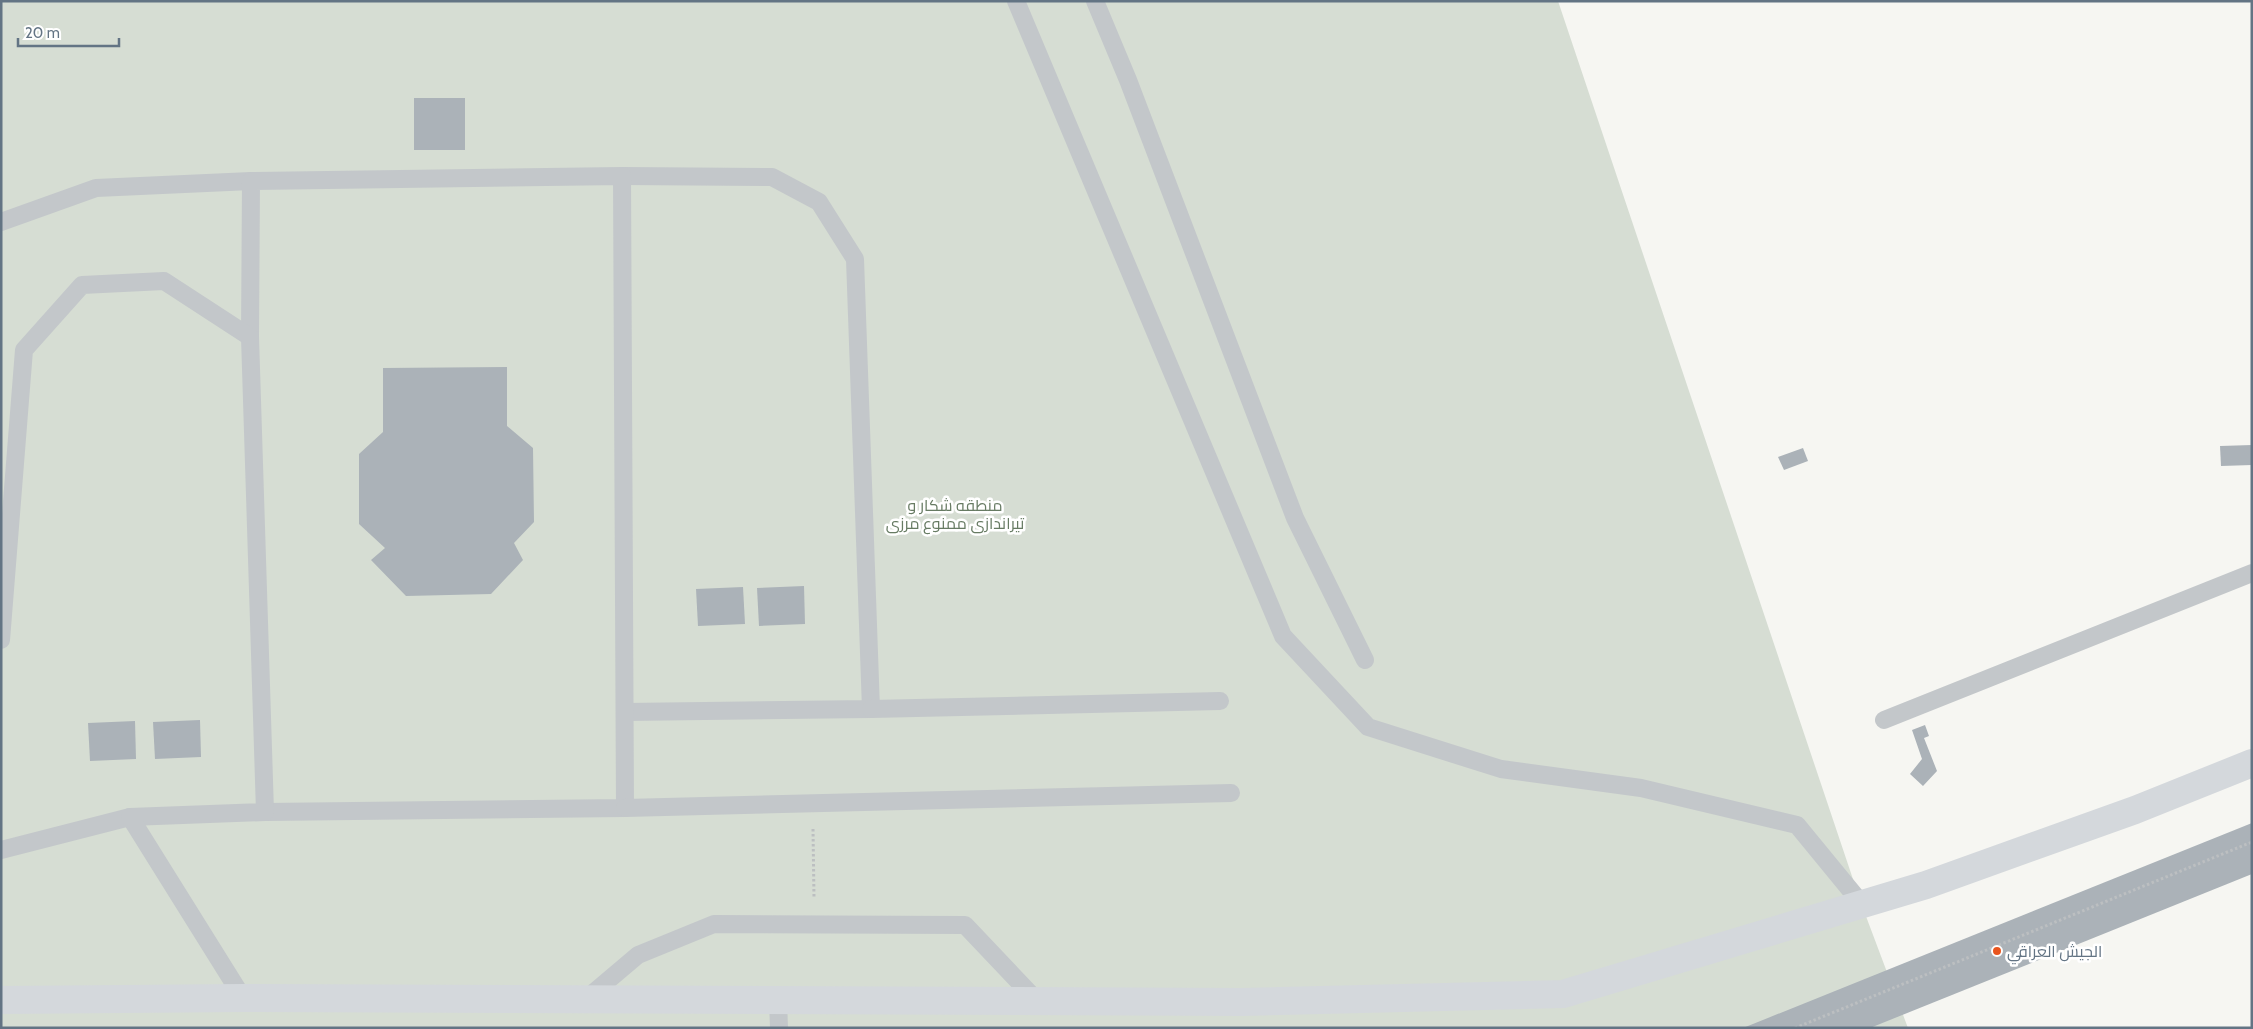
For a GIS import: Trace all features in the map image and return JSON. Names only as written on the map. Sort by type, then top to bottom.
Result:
[{"type":"highway","points":[[1,1000],[243,998],[1243,1002],[1562,994],[1953,875],[2135,810],[2252,763]]},
{"type":"lane","points":[[1016,1],[1283,636],[1368,727],[1501,769],[1641,788],[1797,825],[1861,902]]},
{"type":"lane","points":[[1095,1],[1128,80],[1295,518],[1365,660]]},
{"type":"lane","points":[[622,176],[626,808]]},
{"type":"lane","points":[[1,222],[96,188],[251,181],[622,176],[772,177],[819,202],[855,259],[871,709]]},
{"type":"lane","points":[[251,181],[250,336],[265,812]]},
{"type":"lane","points":[[1,640],[24,350],[82,285],[164,281],[250,336]]},
{"type":"lane","points":[[1884,720],[2252,573]]},
{"type":"lane","points":[[625,712],[871,709],[1220,701]]},
{"type":"lane","points":[[1,850],[130,817],[265,812],[626,808],[1230,793]]},
{"type":"lane","points":[[130,817],[243,998]]},
{"type":"lane","points":[[586,999],[638,955],[714,924],[965,925],[1036,1001]]},
{"type":"lane","points":[[778,1000],[779,1028]]},
{"type":"path","points":[[812,804],[815,925]]},
{"type":"path","points":[[1795,1028],[2252,842]]},
{"type":"green space","name":"منطقه شکار و تیراندازی ممنوع مرزی","points":[[1,1],[1558,1],[1861,903],[1908,1028],[1,1028]]},
{"type":"building","points":[[414,98],[465,98],[465,150],[414,150]]},
{"type":"building","points":[[507,367],[507,426],[533,448],[534,522],[514,543],[523,560],[491,594],[406,596],[371,560],[385,548],[359,524],[359,454],[383,432],[383,368]]},
{"type":"building","points":[[2252,445],[2252,465],[2221,466],[2220,446]]},
{"type":"building","points":[[1803,448],[1808,461],[1784,470],[1778,457]]},
{"type":"building","points":[[804,586],[805,624],[759,626],[757,588]]},
{"type":"building","points":[[743,587],[745,624],[698,626],[696,589]]},
{"type":"building","points":[[200,720],[201,757],[155,759],[153,722]]},
{"type":"building","points":[[135,721],[136,759],[90,761],[88,723]]},
{"type":"building","points":[[1925,725],[1929,736],[1924,738],[1937,771],[1923,786],[1910,774],[1922,759],[1912,730]]},
{"type":"building","name":"الجيش العراقي","points":[[2252,823],[2252,874],[1870,1028],[1743,1028]]},
{"type":"place","name":"الجيش العراقي","points":[[1997,951]]}]
